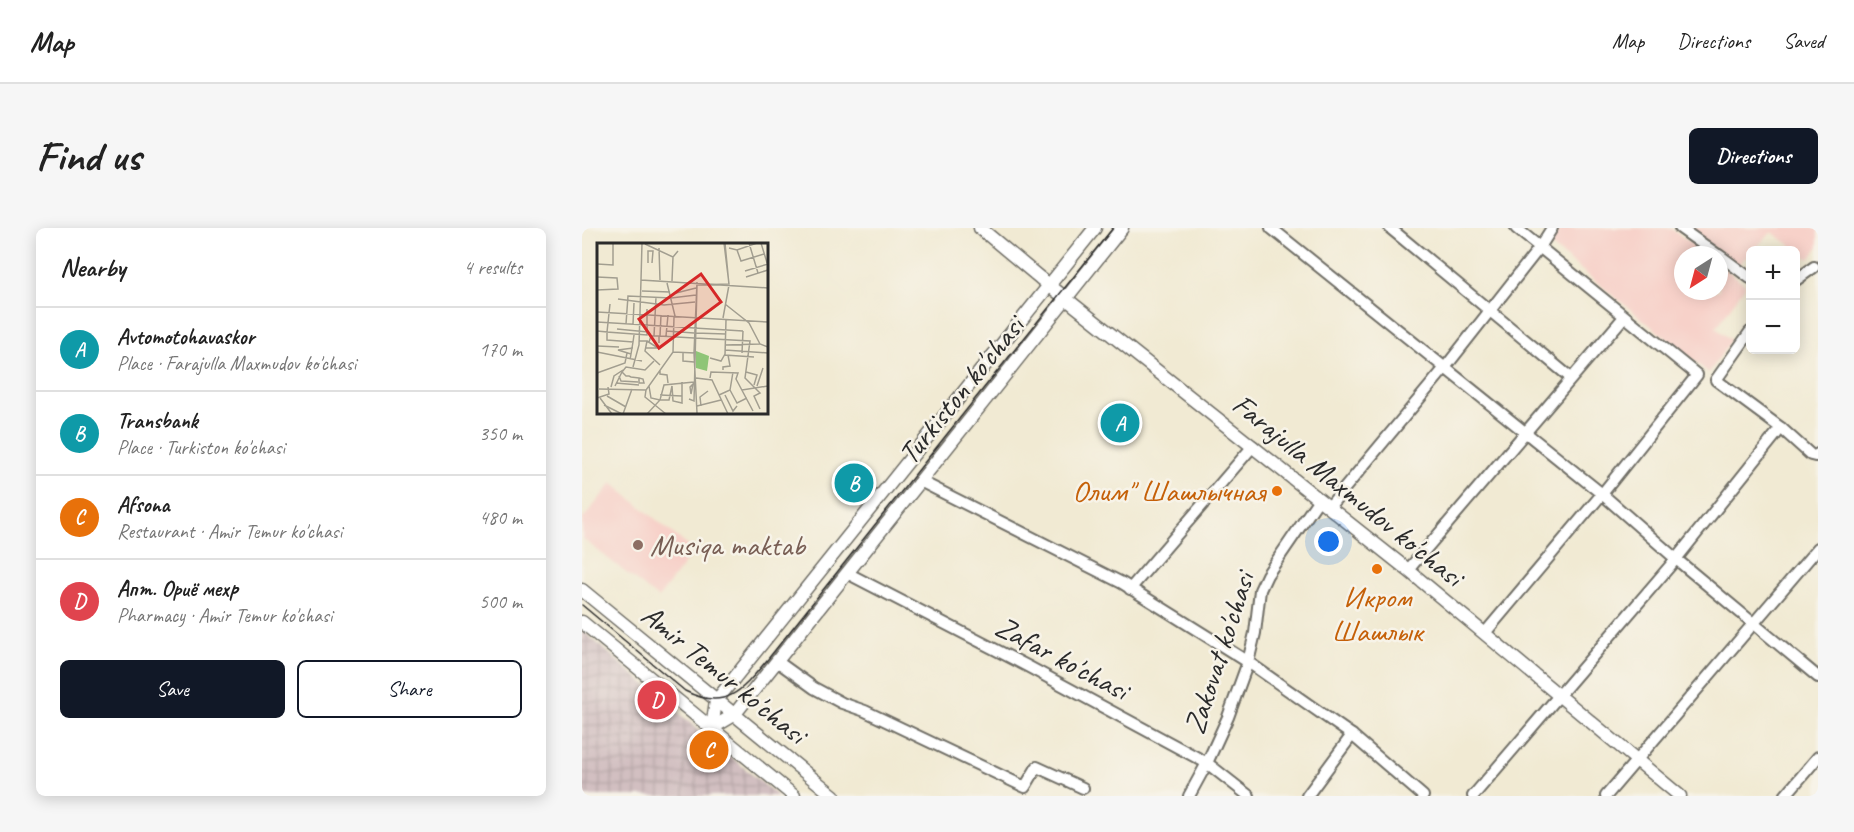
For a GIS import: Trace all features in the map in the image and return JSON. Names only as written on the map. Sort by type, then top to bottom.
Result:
[{"type":"main road","name":"Farajulla Maxmudov ko'chasi","points":[[980,228],[1408,570],[1680,796]]},
{"type":"main road","name":"Turkiston ko'chasi","points":[[716,701],[1095,228]]},
{"type":"main road","name":"Turkiston ko'chasi","points":[[712,728],[734,715],[778,662],[1122,228]]},
{"type":"main road","name":"Amir Temur ko'chasi","points":[[582,590],[834,796]]},
{"type":"main road","name":"Amir Temur ko'chasi","points":[[582,622],[794,796]]},
{"type":"main road","points":[[712,728],[716,701]]},
{"type":"street","points":[[1271,228],[1602,494],[1818,677]]},
{"type":"street","points":[[1390,228],[1571,378]]},
{"type":"street","points":[[1485,633],[1602,494],[1697,375],[1516,228]]},
{"type":"street","name":"Zakovat ko'chasi","points":[[1189,796],[1208,763],[1248,662],[1255,633],[1260,590],[1267,575],[1324,503],[1444,369],[1540,247],[1552,228]]},
{"type":"street","points":[[1680,228],[1706,246]]},
{"type":"street","points":[[1728,262],[1746,275]]},
{"type":"street","points":[[1800,277],[1816,266]]},
{"type":"street","points":[[1408,570],[1624,317]]},
{"type":"street","points":[[1746,338],[1716,380],[1781,428],[1811,455],[1818,454]]},
{"type":"street","points":[[1473,796],[1676,559],[1781,428]]},
{"type":"street","points":[[1130,589],[1252,446]]},
{"type":"street","points":[[920,481],[1122,583],[1248,662],[1352,735],[1423,796]]},
{"type":"street","points":[[1606,796],[1818,548]]},
{"type":"street","name":"Zafar ko'chasi","points":[[847,573],[1208,763],[1249,796]]},
{"type":"street","points":[[778,662],[842,703],[865,711],[1025,787],[1037,767],[1083,788]]},
{"type":"street","points":[[1307,796],[1352,735]]},
{"type":"street","points":[[1785,796],[1818,757]]},
{"type":"shaded area","points":[[1561,228],[1670,228],[1695,246],[1674,246],[1674,300],[1728,300],[1728,271],[1746,285],[1716,328],[1731,340],[1709,373],[1548,243]]},
{"type":"shaded area","points":[[1686,228],[1818,228],[1818,247],[1809,259],[1800,252],[1800,246],[1791,246],[1772,232],[1757,246],[1746,246],[1746,257],[1737,266],[1728,259],[1728,246],[1710,246]]},
{"type":"shaded area","name":"Musiqa maktab","points":[[612,483],[694,551],[658,598],[582,538],[582,520]]},
{"type":"shaded area","points":[[582,630],[669,705],[778,796],[582,796]]},
{"type":"tram line","points":[[582,605],[685,691],[712,699],[723,698],[742,688],[768,659],[1113,228]]},
{"type":"place","name":"Avtomotohavaskor","points":[[1120,423]]},
{"type":"place","name":"Transbank","points":[[854,483]]},
{"type":"place","name":"Олим\" Шашлычная","points":[[1277,491]]},
{"type":"place","name":"Musiqa maktab","points":[[638,545]]},
{"type":"place","name":"Икром Шашлык","points":[[1377,569]]},
{"type":"place","name":"Апт. Ориё мехр","points":[[657,700]]},
{"type":"place","name":"Afsona","points":[[709,750]]}]
